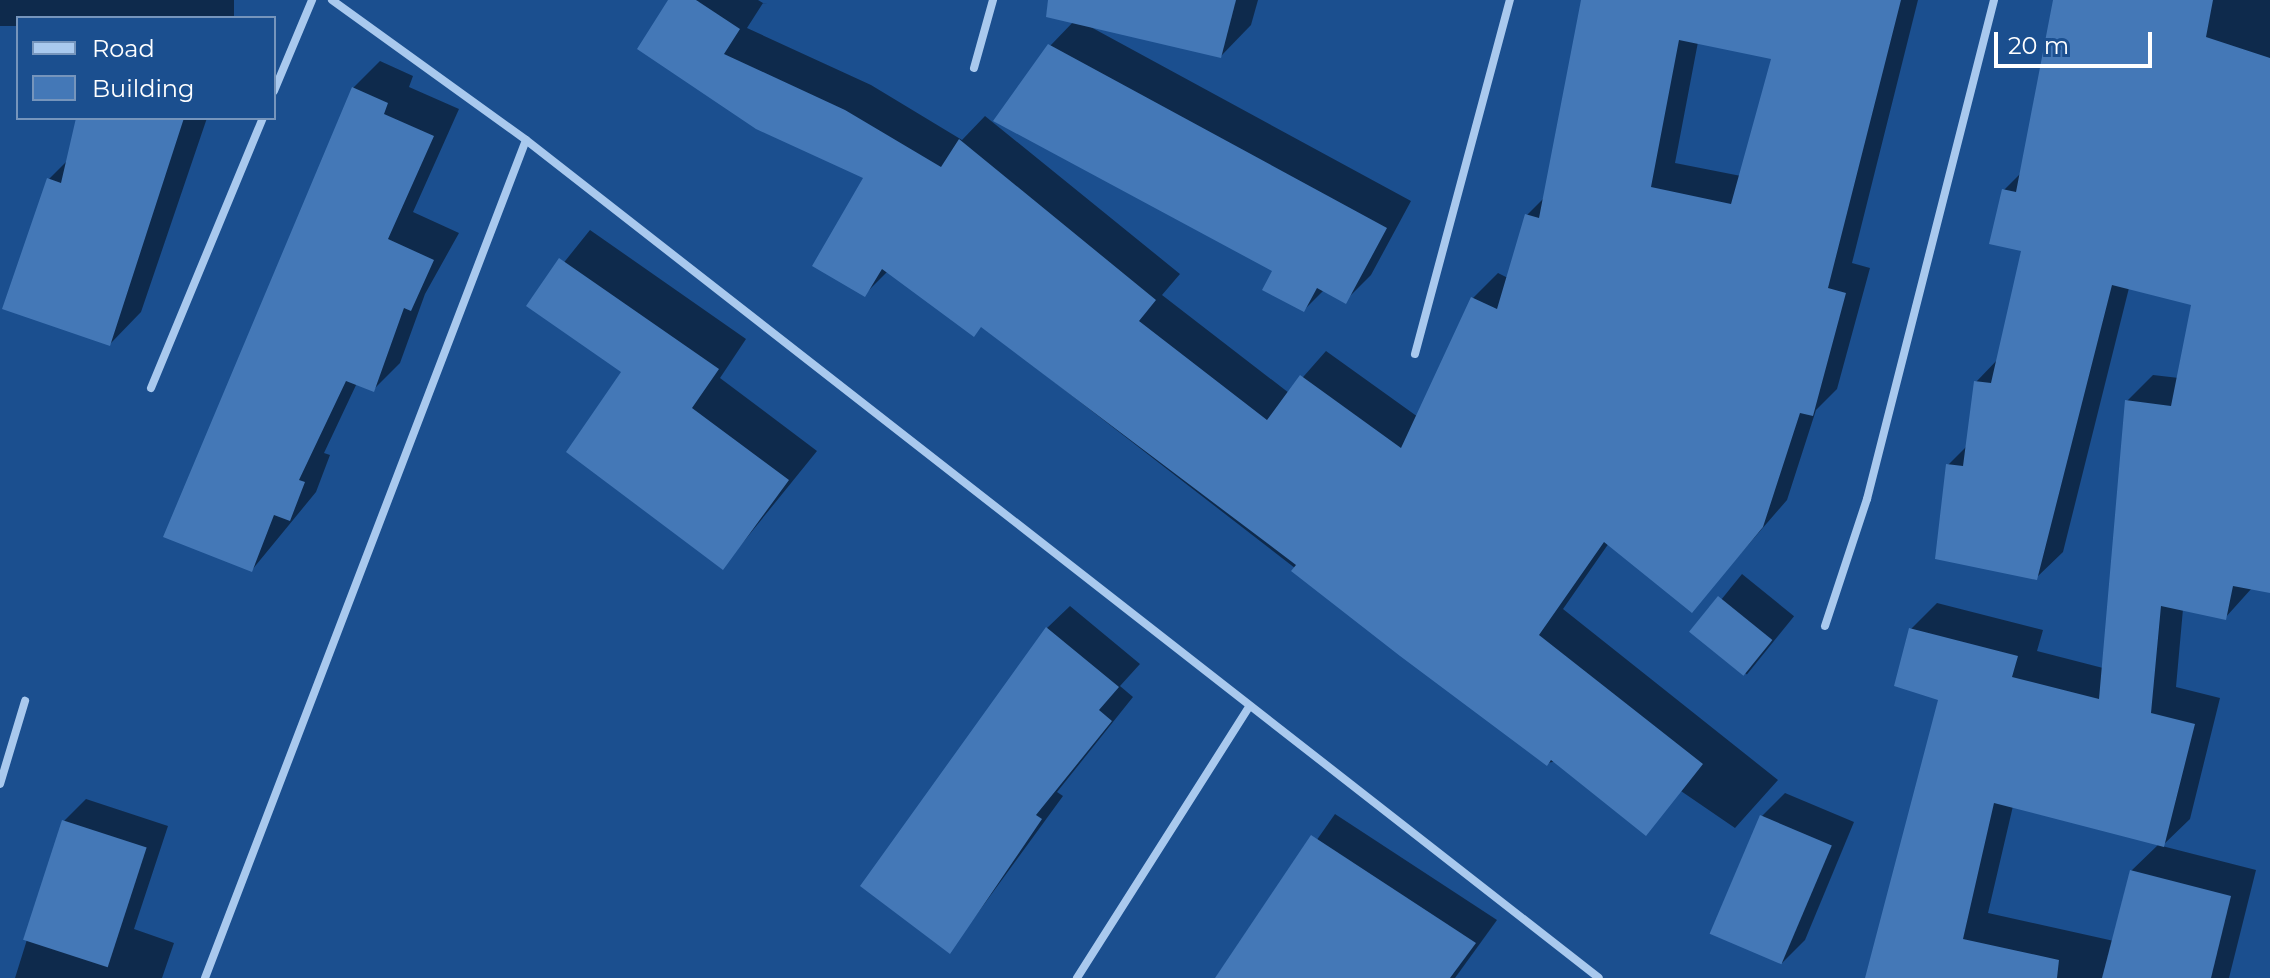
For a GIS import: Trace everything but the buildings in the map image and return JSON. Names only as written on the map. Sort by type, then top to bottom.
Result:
[{"type":"street","points":[[276,86],[312,0]]},
{"type":"street","points":[[332,0],[526,140],[1599,978]]},
{"type":"street","points":[[974,68],[993,0]]},
{"type":"street","points":[[1415,354],[1510,0]]},
{"type":"street","points":[[1825,626],[1867,499],[1994,0]]},
{"type":"street","points":[[151,388],[262,120]]},
{"type":"street","points":[[205,978],[526,140]]},
{"type":"street","points":[[0,784],[25,701]]},
{"type":"street","points":[[1077,978],[1249,707]]}]
